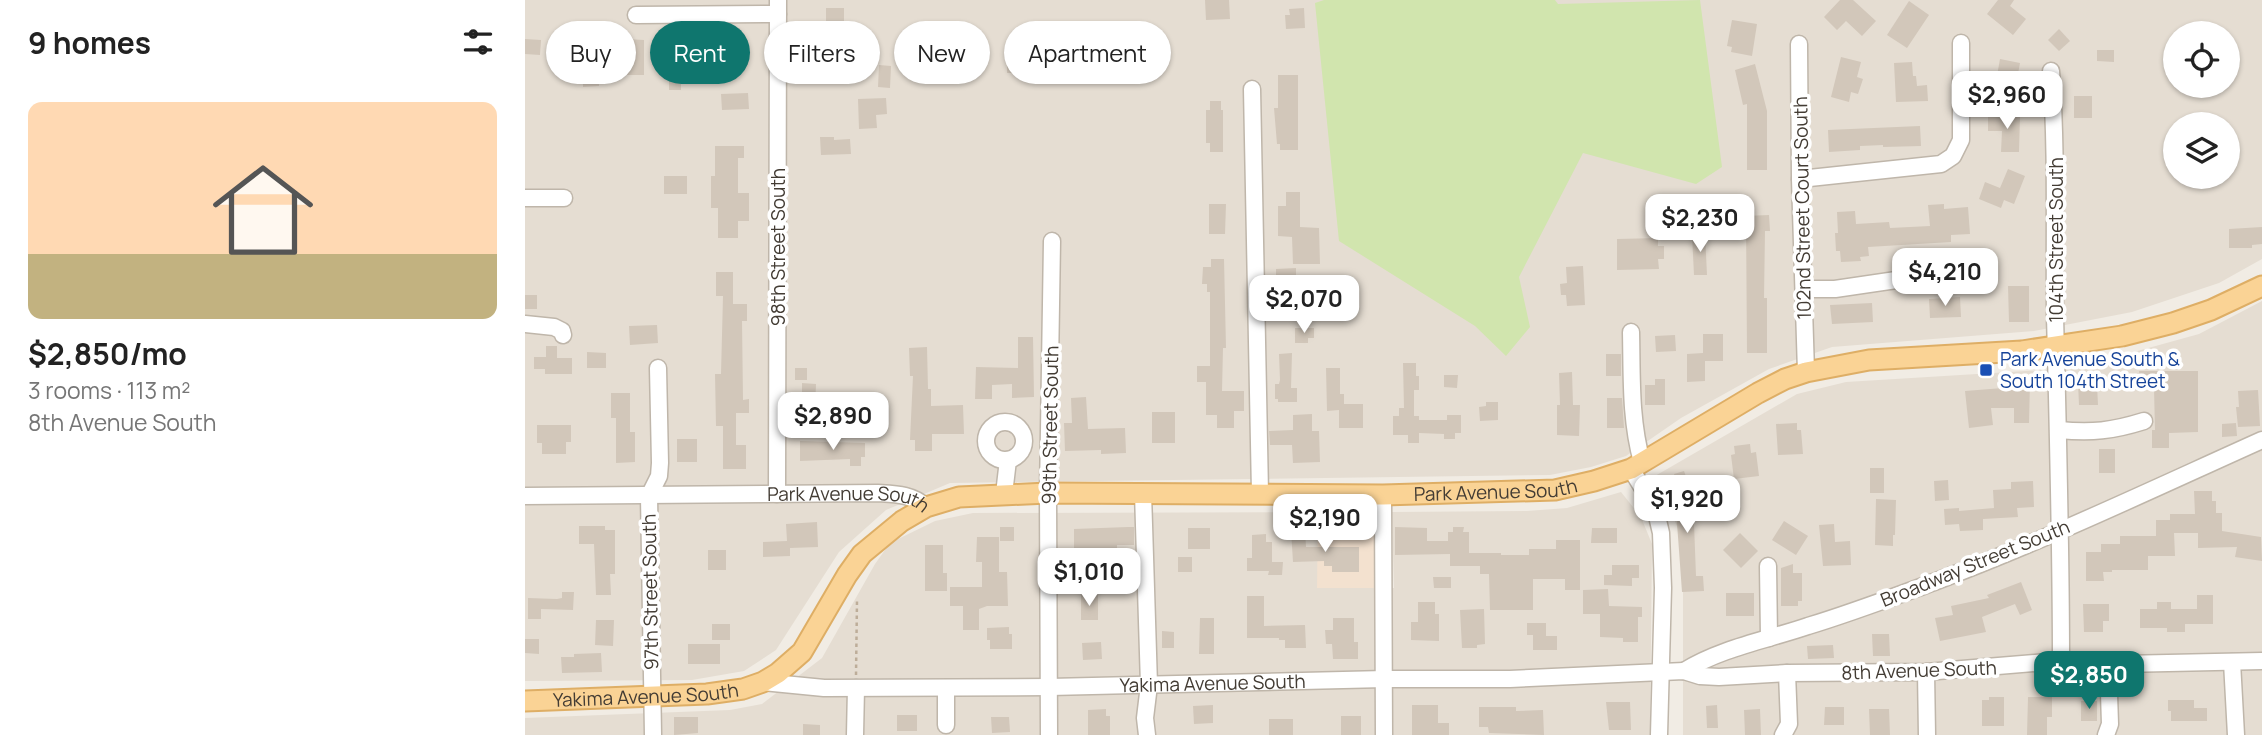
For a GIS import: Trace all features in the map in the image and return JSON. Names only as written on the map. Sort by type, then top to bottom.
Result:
[{"type":"main road","name":"Park Avenue South","points":[[926,507],[959,497],[1004,494],[1383,495],[1555,490],[1594,481],[1637,465],[1758,393],[1806,372],[1869,360],[1977,355],[2057,347],[2122,336],[2211,310],[2262,286]]},
{"type":"main road","name":"Yakima Avenue South","points":[[525,701],[728,692],[763,682],[802,652],[862,554],[882,535],[926,507]]},
{"type":"street","points":[[636,15],[778,7]]},
{"type":"street","name":"98th Street South","points":[[777,494],[778,7]]},
{"type":"street","points":[[1800,179],[1941,163],[1953,156],[1961,140],[1961,43]]},
{"type":"street","name":"102nd Street Court South","points":[[1799,44],[1806,372]]},
{"type":"street","name":"104th Street South","points":[[2052,71],[2055,121],[2061,662]]},
{"type":"street","points":[[1252,89],[1260,493]]},
{"type":"street","points":[[525,198],[564,198]]},
{"type":"street","name":"99th Street South","points":[[1049,735],[1048,493],[1052,241]]},
{"type":"street","points":[[1804,289],[1835,289],[1903,279],[1922,283]]},
{"type":"street","points":[[525,324],[554,327],[562,331],[563,335]]},
{"type":"street","points":[[1631,332],[1637,465],[1661,533],[1663,588],[1659,735]]},
{"type":"street","name":"97th Street South","points":[[653,735],[649,496],[657,483],[660,463],[658,368]]},
{"type":"street","points":[[2059,430],[2091,433],[2114,430],[2144,421]]},
{"type":"street","name":"Broadway Street South","points":[[1684,671],[1706,659],[1936,581],[2061,530],[2262,440]]},
{"type":"street","points":[[1004,494],[1008,460]]},
{"type":"street","points":[[1143,493],[1149,685],[1145,718],[1147,735]]},
{"type":"street","name":"Park Avenue South","points":[[525,496],[896,494],[919,500],[926,507]]},
{"type":"street","points":[[1383,495],[1384,735]]},
{"type":"street","points":[[1767,566],[1769,638]]},
{"type":"street","name":"8th Avenue South","points":[[1661,672],[1684,671],[1710,677],[1787,673],[1926,672],[2061,662],[2262,661]]},
{"type":"street","points":[[2232,662],[2236,735]]},
{"type":"street","points":[[2106,735],[2110,724],[2108,663]]},
{"type":"street","name":"Yakima Avenue South","points":[[763,682],[796,687],[1049,687],[1385,679],[1510,679],[1661,672]]},
{"type":"street","points":[[1926,672],[1927,735]]},
{"type":"street","points":[[1783,735],[1789,724],[1787,673]]},
{"type":"street","points":[[855,735],[856,688]]},
{"type":"street","points":[[946,688],[946,725]]},
{"type":"path","points":[[856,688],[857,600]]},
{"type":"shaded area","points":[[525,0],[2262,0],[2262,259],[2219,283],[2132,312],[2034,331],[1832,347],[1769,369],[1681,418],[1626,456],[1591,467],[1550,475],[950,483],[886,510],[839,552],[776,650],[744,671],[692,680],[525,681]]},
{"type":"shaded area","points":[[2262,301],[2262,735],[1683,735],[1683,543],[1655,476],[1797,394],[1846,382],[2076,368],[2199,334]]},
{"type":"shaded area","points":[[1621,492],[1641,517],[1652,544],[1650,735],[525,735],[525,718],[730,710],[762,704],[822,658],[875,564],[890,543],[935,521],[973,513],[1318,512],[1318,588],[1394,588],[1392,512],[1567,508]]},
{"type":"shaded area","points":[[1318,512],[1376,513],[1376,588],[1317,588]]},
{"type":"green space","points":[[1324,0],[1555,0],[1558,4],[1700,0],[1722,167],[1696,184],[1583,153],[1519,277],[1530,327],[1506,356],[1475,326],[1339,241],[1315,3]]},
{"type":"building","points":[[1205,0],[1229,0],[1230,19],[1206,20]]},
{"type":"building","points":[[1840,0],[1853,0],[1876,21],[1862,36],[1846,21],[1837,30],[1824,17]]},
{"type":"building","points":[[1998,0],[2014,0],[2010,6],[2026,19],[2013,35],[1987,14]]},
{"type":"building","points":[[1909,1],[1929,15],[1907,48],[1887,35]]},
{"type":"building","points":[[826,8],[844,8],[844,21],[826,21]]},
{"type":"building","points":[[1304,8],[1305,28],[1286,29],[1285,15],[1290,15],[1289,9]]},
{"type":"building","points":[[1732,20],[1757,24],[1752,56],[1731,52],[1732,47],[1727,46]]},
{"type":"building","points":[[2059,29],[2070,41],[2059,51],[2048,40]]},
{"type":"building","points":[[525,39],[541,40],[540,55],[525,54]]},
{"type":"building","points":[[636,40],[644,40],[644,75],[636,75]]},
{"type":"building","points":[[2097,50],[2114,50],[2114,62],[2097,61]]},
{"type":"building","points":[[1841,57],[1861,62],[1857,77],[1863,79],[1858,94],[1851,92],[1849,102],[1831,97]]},
{"type":"building","points":[[2000,59],[2020,63],[2013,101],[1993,98]]},
{"type":"building","points":[[1912,62],[1917,86],[1927,85],[1928,101],[1896,102],[1894,63]]},
{"type":"building","points":[[1755,64],[1767,111],[1767,170],[1747,170],[1747,104],[1743,105],[1735,70]]},
{"type":"building","points":[[880,65],[891,66],[890,88],[878,87]]},
{"type":"building","points":[[1278,75],[1298,75],[1298,150],[1280,150],[1280,144],[1277,144],[1274,108],[1278,108]]},
{"type":"building","points":[[583,84],[599,84],[599,86],[583,87]]},
{"type":"building","points":[[669,84],[681,84],[681,90],[669,90]]},
{"type":"building","points":[[748,93],[749,109],[722,110],[721,94]]},
{"type":"building","points":[[2074,96],[2092,96],[2092,118],[2074,118]]},
{"type":"building","points":[[886,98],[887,114],[876,115],[877,128],[859,129],[858,99]]},
{"type":"building","points":[[1210,101],[1221,101],[1223,152],[1210,152],[1210,143],[1206,143],[1206,110],[1210,110]]},
{"type":"building","points":[[1988,116],[2020,116],[2019,152],[2001,152],[2002,131],[1988,131]]},
{"type":"building","points":[[1920,126],[1921,146],[1860,146],[1860,150],[1829,152],[1828,130]]},
{"type":"building","points":[[820,137],[850,139],[851,154],[821,155]]},
{"type":"building","points":[[715,146],[744,146],[744,158],[738,158],[738,193],[749,193],[749,221],[738,221],[738,238],[718,238],[718,208],[711,208]]},
{"type":"building","points":[[2008,169],[2025,176],[2014,204],[2004,200],[2001,208],[1979,199],[1985,182],[2000,188]]},
{"type":"building","points":[[664,176],[687,176],[687,194],[664,194]]},
{"type":"building","points":[[1286,192],[1300,192],[1300,227],[1319,228],[1320,264],[1293,264],[1292,237],[1278,236],[1278,206],[1286,206]]},
{"type":"building","points":[[1209,204],[1226,204],[1225,234],[1209,234]]},
{"type":"building","points":[[1944,204],[1944,209],[1968,207],[1970,234],[1951,235],[1951,242],[1868,247],[1869,256],[1860,257],[1861,261],[1841,262],[1840,251],[1836,251],[1837,212],[1855,211],[1856,224],[1889,222],[1890,228],[1930,226],[1928,205]]},
{"type":"building","points":[[1769,215],[1770,231],[1765,231],[1764,298],[1767,298],[1767,353],[1747,353],[1746,216]]},
{"type":"building","points":[[2262,227],[2262,244],[2252,245],[2252,248],[2229,248],[2229,229]]},
{"type":"building","points":[[1705,233],[1707,275],[1694,275],[1692,234]]},
{"type":"building","points":[[1658,238],[1658,246],[1664,246],[1664,259],[1658,259],[1659,269],[1617,270],[1617,239]]},
{"type":"building","points":[[1211,259],[1224,259],[1226,348],[1223,348],[1222,391],[1244,391],[1244,411],[1234,411],[1234,428],[1217,428],[1217,415],[1206,415],[1206,382],[1197,382],[1197,366],[1210,366],[1210,292],[1207,292],[1207,284],[1202,284],[1203,267],[1211,267]]},
{"type":"building","points":[[1583,266],[1585,305],[1567,306],[1566,295],[1561,295],[1560,284],[1567,283],[1566,267]]},
{"type":"building","points":[[1296,268],[1296,308],[1277,308],[1276,269]]},
{"type":"building","points":[[716,272],[733,272],[733,304],[747,304],[747,321],[742,321],[743,400],[749,399],[749,413],[736,413],[736,445],[746,445],[746,469],[723,469],[723,426],[716,426],[715,374],[721,374],[723,296],[716,296]]},
{"type":"building","points":[[2008,286],[2029,286],[2029,322],[2009,322]]},
{"type":"building","points":[[525,295],[537,295],[537,309],[525,309]]},
{"type":"building","points":[[1960,297],[1961,317],[1930,318],[1929,299]]},
{"type":"building","points":[[1872,303],[1873,322],[1832,324],[1830,305]]},
{"type":"building","points":[[657,325],[658,343],[630,345],[629,326]]},
{"type":"building","points":[[1295,328],[1314,328],[1314,338],[1308,338],[1308,343],[1295,343]]},
{"type":"building","points":[[1703,334],[1723,334],[1723,361],[1705,361],[1705,381],[1687,382],[1687,354],[1703,353]]},
{"type":"building","points":[[1675,335],[1676,351],[1656,352],[1655,336]]},
{"type":"building","points":[[1018,337],[1033,337],[1034,397],[1012,398],[1012,384],[992,385],[992,399],[975,399],[976,367],[1018,368]]},
{"type":"building","points":[[546,346],[557,346],[557,358],[572,358],[572,374],[545,374],[545,369],[534,369],[534,357],[546,357]]},
{"type":"building","points":[[927,347],[931,406],[963,405],[964,434],[932,434],[932,451],[915,451],[915,440],[910,440],[913,376],[910,376],[909,348]]},
{"type":"building","points":[[587,352],[606,353],[606,368],[587,368]]},
{"type":"building","points":[[1292,353],[1291,388],[1297,388],[1297,402],[1278,402],[1278,399],[1275,399],[1275,384],[1279,384],[1280,380],[1279,354]]},
{"type":"building","points":[[1606,354],[1621,354],[1621,376],[1606,376]]},
{"type":"building","points":[[1403,363],[1416,363],[1416,376],[1419,376],[1419,390],[1414,390],[1414,416],[1419,416],[1419,420],[1447,420],[1447,415],[1461,415],[1461,433],[1455,433],[1455,439],[1444,439],[1444,434],[1419,433],[1419,443],[1408,443],[1408,435],[1393,435],[1393,416],[1399,416],[1399,408],[1404,408]]},
{"type":"building","points":[[795,368],[807,368],[807,380],[795,380]]},
{"type":"building","points":[[1326,368],[1340,368],[1340,394],[1344,394],[1344,404],[1363,404],[1363,428],[1339,428],[1339,410],[1327,411]]},
{"type":"building","points":[[2139,371],[2198,371],[2198,432],[2169,433],[2169,448],[2152,448],[2152,430],[2155,430],[2154,388],[2140,389]]},
{"type":"building","points":[[1572,372],[1573,405],[1580,405],[1579,436],[1557,435],[1559,373]]},
{"type":"building","points":[[1444,375],[1458,375],[1457,388],[1444,387]]},
{"type":"building","points":[[1655,379],[1665,379],[1665,405],[1645,405],[1645,385],[1655,385]]},
{"type":"building","points":[[2003,381],[2030,381],[2029,423],[2014,423],[2014,408],[1991,408],[1993,425],[1969,428],[1965,391],[2003,388]]},
{"type":"building","points":[[2089,381],[2089,385],[2097,385],[2098,405],[2079,405],[2078,382]]},
{"type":"building","points":[[802,383],[816,384],[815,411],[802,411]]},
{"type":"building","points":[[2258,390],[2260,426],[2238,427],[2238,391]]},
{"type":"building","points":[[611,393],[630,393],[630,432],[635,432],[635,462],[616,463],[616,418],[611,418]]},
{"type":"building","points":[[1086,397],[1088,429],[1125,428],[1126,453],[1101,454],[1101,450],[1065,451],[1064,423],[1072,423],[1071,398]]},
{"type":"building","points":[[1607,398],[1622,398],[1624,428],[1607,428]]},
{"type":"building","points":[[1486,402],[1498,402],[1498,420],[1480,421],[1479,407],[1486,406]]},
{"type":"building","points":[[1152,412],[1175,412],[1175,443],[1152,443]]},
{"type":"building","points":[[1312,414],[1312,431],[1319,431],[1320,462],[1293,463],[1292,445],[1270,445],[1269,431],[1293,430],[1293,415]]},
{"type":"building","points":[[1797,423],[1797,430],[1801,430],[1803,454],[1778,455],[1776,424]]},
{"type":"building","points":[[2236,423],[2237,436],[2222,437],[2222,424]]},
{"type":"building","points":[[537,425],[571,425],[571,442],[566,442],[566,454],[542,454],[542,443],[537,443]]},
{"type":"building","points":[[677,439],[697,439],[697,462],[677,462]]},
{"type":"building","points":[[800,441],[865,443],[865,457],[861,457],[861,466],[850,466],[850,459],[800,461]]},
{"type":"building","points":[[1750,444],[1751,453],[1756,452],[1759,476],[1734,479],[1731,455],[1735,454],[1734,446]]},
{"type":"building","points":[[2099,449],[2115,449],[2115,473],[2099,473]]},
{"type":"building","points":[[1870,468],[1884,468],[1884,493],[1870,493]]},
{"type":"building","points":[[1684,471],[1693,497],[1696,576],[1703,576],[1704,591],[1682,592],[1677,523],[1678,513],[1681,513],[1671,482],[1676,480],[1674,474]]},
{"type":"building","points":[[1948,480],[1949,500],[1935,501],[1934,481]]},
{"type":"building","points":[[2033,481],[2034,507],[2017,508],[2018,517],[1983,519],[1983,530],[1960,531],[1959,524],[1945,525],[1944,509],[1959,508],[1959,511],[1994,508],[1993,490],[2011,489],[2011,482]]},
{"type":"building","points":[[2194,491],[2212,491],[2212,501],[2216,501],[2216,513],[2222,513],[2222,531],[2261,537],[2262,561],[2235,557],[2237,547],[2198,548],[2198,533],[2174,533],[2175,556],[2148,556],[2148,570],[2112,570],[2103,572],[2104,581],[2086,581],[2086,552],[2101,552],[2101,544],[2120,544],[2120,536],[2156,536],[2156,520],[2170,520],[2170,514],[2195,514]]},
{"type":"building","points":[[1876,499],[1896,500],[1893,546],[1875,545]]},
{"type":"building","points":[[1784,521],[1808,536],[1796,555],[1772,540]]},
{"type":"building","points":[[817,522],[818,547],[790,548],[790,556],[763,557],[763,542],[787,541],[786,524]]},
{"type":"building","points":[[1834,524],[1835,542],[1850,541],[1851,565],[1823,566],[1819,525]]},
{"type":"building","points":[[579,526],[605,526],[605,530],[615,530],[615,574],[610,574],[611,595],[596,595],[594,544],[579,544]]},
{"type":"building","points":[[1000,527],[1014,527],[1014,541],[1000,541]]},
{"type":"building","points":[[1134,527],[1134,545],[1117,545],[1117,555],[1074,555],[1074,529]]},
{"type":"building","points":[[1395,527],[1427,528],[1427,541],[1448,541],[1448,532],[1453,532],[1453,527],[1464,527],[1463,532],[1469,532],[1469,553],[1529,555],[1529,549],[1556,549],[1556,540],[1580,540],[1580,590],[1565,590],[1565,579],[1533,579],[1533,610],[1490,610],[1489,574],[1480,574],[1480,566],[1450,566],[1450,554],[1395,555]]},
{"type":"building","points":[[1188,528],[1210,528],[1210,549],[1188,549]]},
{"type":"building","points":[[1592,528],[1617,528],[1617,543],[1591,543]]},
{"type":"building","points":[[1305,529],[1306,547],[1359,547],[1359,572],[1332,572],[1332,566],[1324,566],[1324,561],[1293,562],[1291,530]]},
{"type":"building","points":[[1740,533],[1758,551],[1741,568],[1723,550]]},
{"type":"building","points":[[1266,534],[1266,542],[1272,542],[1272,562],[1283,562],[1282,575],[1268,575],[1269,571],[1247,571],[1247,558],[1252,558],[1252,535]]},
{"type":"building","points":[[977,537],[999,537],[999,572],[1007,572],[1008,606],[987,606],[979,609],[979,630],[963,630],[963,606],[950,606],[950,587],[982,587],[982,562],[976,562]]},
{"type":"building","points":[[925,545],[943,545],[943,573],[947,573],[947,591],[925,591]]},
{"type":"building","points":[[708,550],[726,550],[726,570],[708,570]]},
{"type":"building","points":[[1178,557],[1192,557],[1192,572],[1178,572]]},
{"type":"building","points":[[1793,564],[1793,573],[1802,573],[1802,601],[1798,601],[1798,606],[1781,606],[1781,568]]},
{"type":"building","points":[[1612,565],[1639,565],[1639,578],[1632,578],[1632,586],[1604,585],[1604,575],[1612,575]]},
{"type":"building","points":[[1433,577],[1451,577],[1451,588],[1434,588]]},
{"type":"building","points":[[2021,582],[2032,610],[2020,615],[2015,604],[1982,617],[1986,632],[1940,641],[1935,618],[1953,615],[1951,606],[1989,598],[1987,595]]},
{"type":"building","points":[[1608,589],[1609,606],[1642,607],[1642,617],[1638,617],[1638,642],[1600,637],[1600,614],[1583,614],[1583,590]]},
{"type":"building","points":[[562,592],[574,592],[573,610],[541,609],[541,619],[528,619],[528,598],[557,599],[562,598]]},
{"type":"building","points":[[1726,593],[1754,593],[1754,616],[1726,616]]},
{"type":"building","points":[[1081,595],[1098,595],[1098,620],[1081,620]]},
{"type":"building","points":[[2197,595],[2213,595],[2213,624],[2185,624],[2185,632],[2167,632],[2167,628],[2140,628],[2140,609],[2157,609],[2157,602],[2171,602],[2171,609],[2197,609]]},
{"type":"building","points":[[1247,596],[1264,596],[1264,626],[1305,625],[1306,648],[1285,648],[1285,640],[1279,638],[1247,638]]},
{"type":"building","points":[[1418,602],[1435,602],[1435,614],[1439,614],[1439,641],[1411,640],[1411,622],[1418,622]]},
{"type":"building","points":[[2083,604],[2109,604],[2109,621],[2103,621],[2103,632],[2084,632]]},
{"type":"building","points":[[1484,609],[1485,644],[1477,645],[1477,648],[1462,648],[1460,610]]},
{"type":"building","points":[[1200,618],[1214,618],[1214,654],[1199,654]]},
{"type":"building","points":[[1333,618],[1354,618],[1354,642],[1358,642],[1358,659],[1333,659],[1332,644],[1326,644],[1325,630],[1333,630]]},
{"type":"building","points":[[596,620],[614,620],[613,646],[595,645]]},
{"type":"building","points":[[1527,623],[1546,623],[1546,636],[1557,636],[1557,650],[1533,650],[1533,635],[1527,635]]},
{"type":"building","points":[[712,624],[730,624],[730,640],[712,640]]},
{"type":"building","points":[[1009,627],[1012,649],[990,649],[987,628]]},
{"type":"building","points":[[1162,631],[1174,632],[1174,648],[1162,648]]},
{"type":"building","points":[[1872,634],[1889,634],[1890,656],[1873,656]]},
{"type":"building","points":[[525,639],[539,639],[539,654],[525,653]]},
{"type":"building","points":[[1101,642],[1102,659],[1083,660],[1082,643]]},
{"type":"building","points":[[688,644],[720,644],[720,664],[688,664]]},
{"type":"building","points":[[1833,645],[1834,658],[1808,659],[1807,646]]},
{"type":"building","points":[[601,653],[602,672],[562,673],[561,657]]},
{"type":"building","points":[[1989,697],[2004,697],[2004,726],[1982,726],[1982,700],[1989,700]]},
{"type":"building","points":[[2028,697],[2052,697],[2052,717],[2047,717],[2047,735],[2027,735]]},
{"type":"building","points":[[2168,700],[2194,700],[2194,708],[2207,708],[2207,721],[2171,721]]},
{"type":"building","points":[[2081,701],[2097,701],[2097,721],[2081,721]]},
{"type":"building","points":[[1606,702],[1630,702],[1631,730],[1609,730]]},
{"type":"building","points":[[1213,705],[1213,723],[1194,724],[1193,706]]},
{"type":"building","points":[[1412,705],[1438,705],[1438,723],[1449,723],[1449,735],[1412,735]]},
{"type":"building","points":[[1717,705],[1718,728],[1707,728],[1706,706]]},
{"type":"building","points":[[1479,707],[1516,707],[1516,711],[1543,710],[1544,735],[1489,733],[1488,727],[1479,727]]},
{"type":"building","points":[[1825,707],[1844,707],[1844,725],[1824,725]]},
{"type":"building","points":[[1106,709],[1106,716],[1110,716],[1110,735],[1088,735],[1088,710]]},
{"type":"building","points":[[1760,709],[1761,735],[1745,735],[1744,710]]},
{"type":"building","points":[[1869,709],[1889,709],[1890,735],[1870,735]]},
{"type":"building","points":[[897,715],[917,715],[917,731],[897,731]]},
{"type":"building","points":[[1341,716],[1361,716],[1361,735],[1341,735]]},
{"type":"building","points":[[674,717],[698,717],[698,733],[674,735]]},
{"type":"building","points":[[991,717],[1009,717],[1010,732],[992,733]]},
{"type":"building","points":[[1269,719],[1293,719],[1293,735],[1269,735]]},
{"type":"building","points":[[803,724],[820,725],[820,735],[803,735]]},
{"type":"place","name":"Park Avenue South & South 104th Street","points":[[1986,370]]}]
